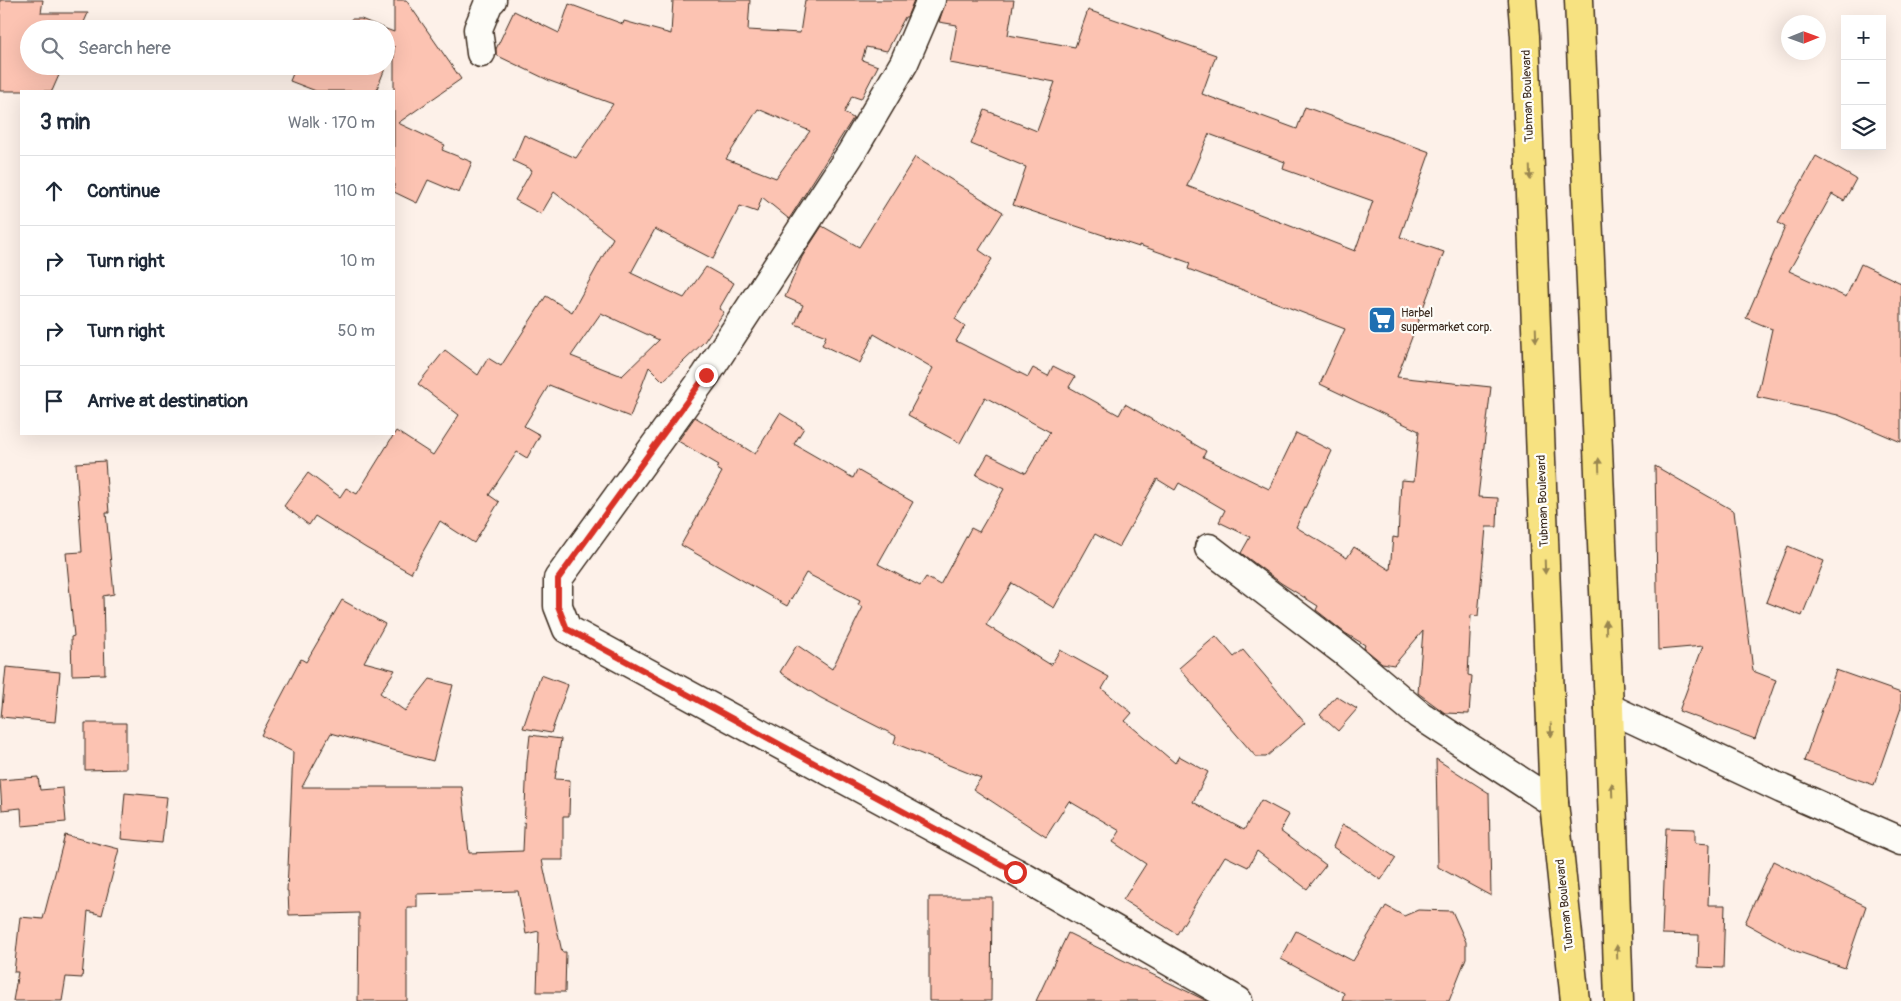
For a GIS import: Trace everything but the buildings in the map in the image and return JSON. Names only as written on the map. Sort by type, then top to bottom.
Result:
[{"type":"highway","points":[[1505,0],[1525,36]]},
{"type":"highway","name":"Tubman Boulevard","points":[[1522,0],[1525,36],[1554,803],[1575,1001]]},
{"type":"highway","points":[[1579,0],[1609,708],[1619,1001]]},
{"type":"street","points":[[481,53],[478,29],[489,2],[492,0]]},
{"type":"street","points":[[931,0],[904,63],[844,163],[706,375],[558,579],[558,606],[567,629],[1015,872],[1238,1001]]},
{"type":"street","points":[[1210,548],[1347,654],[1418,714],[1554,803]]},
{"type":"street","points":[[1609,708],[1782,789],[1901,841]]},
{"type":"place","name":"Harbel supermarket corp.","points":[[1382,320]]},
{"type":"route","points":[[706,375],[558,579],[558,606],[567,629],[1015,872]]}]
